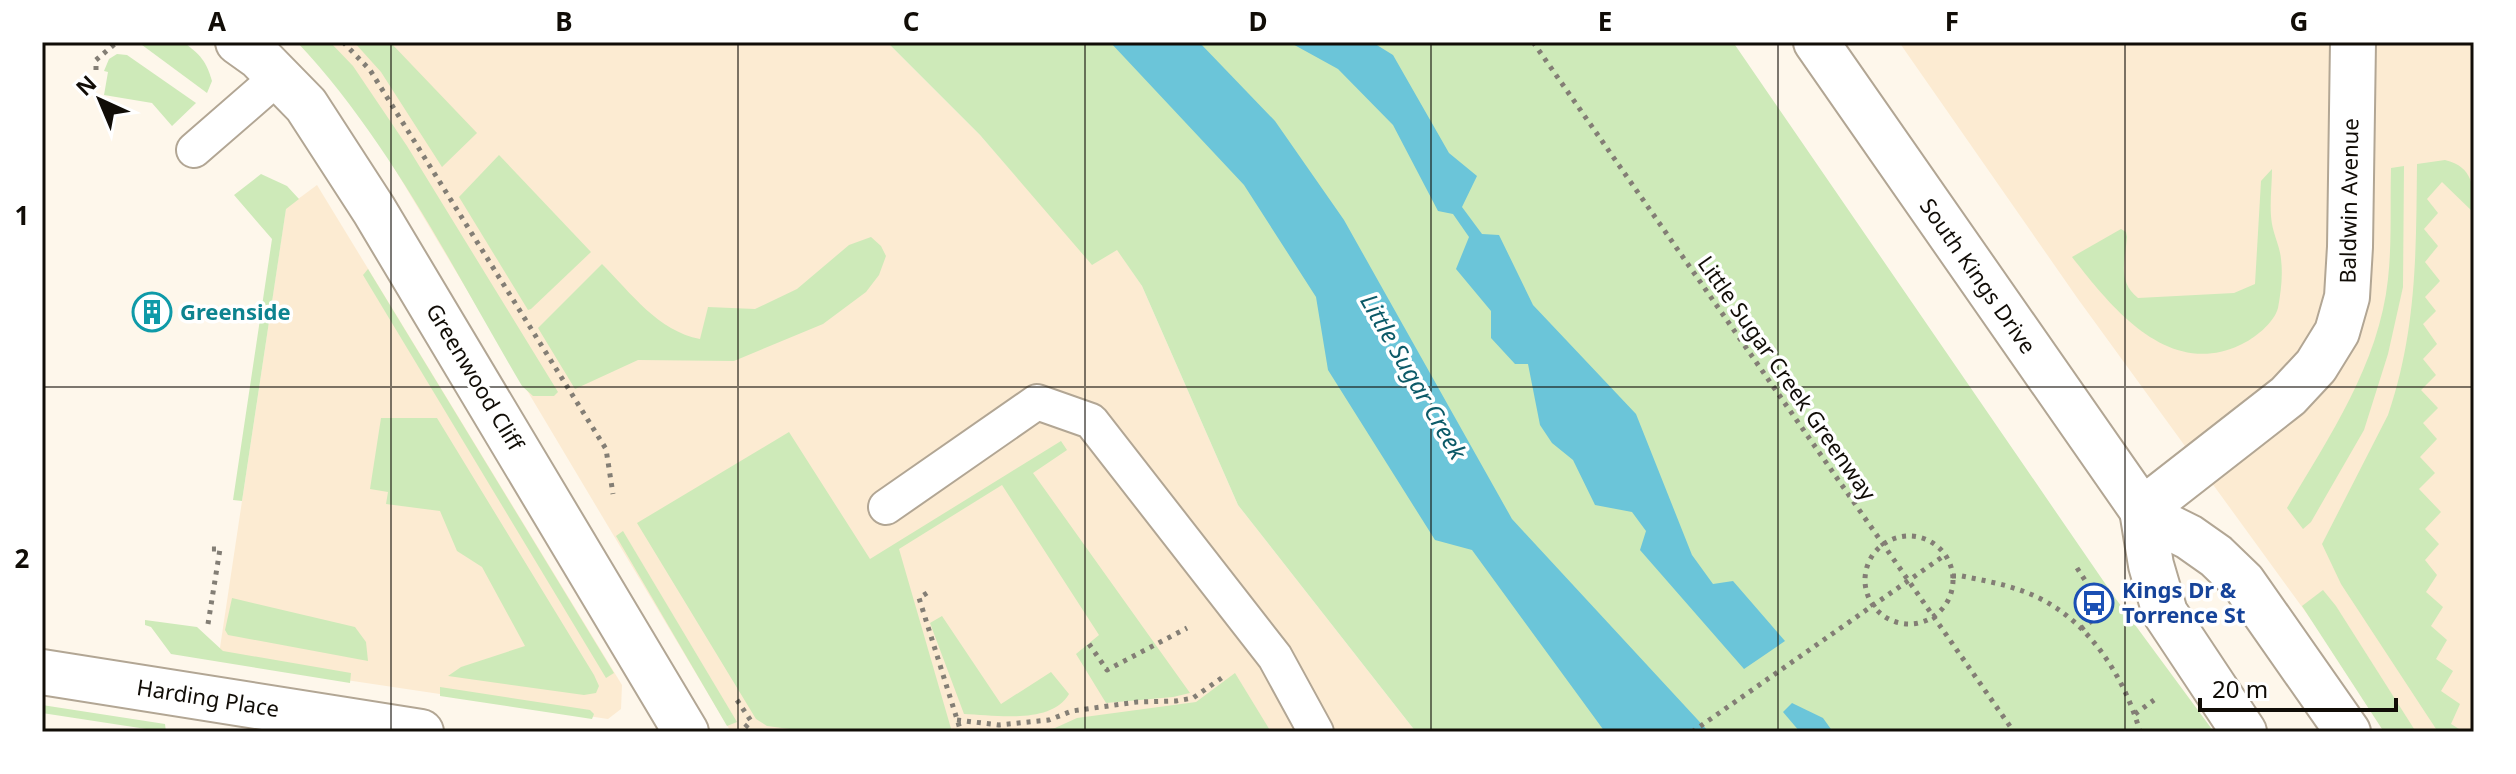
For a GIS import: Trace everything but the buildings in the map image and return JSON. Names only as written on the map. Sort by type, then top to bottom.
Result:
[{"type":"street","name":"Greenwood Cliff","points":[[238,42],[259,57],[306,105],[374,210],[686,732]]},
{"type":"street","name":"South Kings Drive","points":[[1816,42],[2142,510],[2216,556],[2243,582],[2348,732]]},
{"type":"street","name":"Baldwin Avenue","points":[[2142,510],[2288,396],[2316,366],[2337,332],[2347,297],[2350,247],[2353,42]]},
{"type":"street","name":"South Kings Drive","points":[[2142,510],[2151,565],[2165,613],[2244,732]]},
{"type":"street","name":"Harding Place","points":[[42,672],[421,732]]},
{"type":"lane","points":[[194,150],[278,77]]},
{"type":"lane","points":[[886,507],[1037,402],[1091,421],[1267,647],[1316,732]]},
{"type":"path","points":[[96,70],[96,60],[117,42]]},
{"type":"path","points":[[343,42],[370,70],[606,449],[614,503]]},
{"type":"path","name":"Little Sugar Creek Greenway","points":[[1533,42],[2014,732]]},
{"type":"path","points":[[1909,536],[1923,538],[1936,545],[1945,555],[1951,568],[1950,595],[1934,616],[1919,623],[1904,624],[1889,620],[1872,606],[1864,584],[1866,569],[1872,555],[1883,545],[1909,536]]},
{"type":"path","points":[[208,624],[220,549],[210,549]]},
{"type":"path","points":[[1692,732],[1945,555]]},
{"type":"path","points":[[2077,568],[2106,611],[2081,629]]},
{"type":"path","points":[[1952,576],[2021,590],[2040,598],[2081,629],[2113,669],[2135,714],[2140,732]]},
{"type":"path","points":[[927,593],[919,598],[961,732]]},
{"type":"path","points":[[1089,644],[1107,670],[1233,602]]},
{"type":"path","points":[[957,720],[999,725],[1024,723],[1049,720],[1072,711],[1193,698],[1267,647]]},
{"type":"path","points":[[735,695],[751,721],[741,732]]},
{"type":"shaded area","points":[[297,42],[887,42],[980,135],[1093,264],[1117,249],[1142,286],[1238,505],[1416,732],[731,732],[387,156],[334,81]]},
{"type":"shaded area","points":[[1899,42],[2474,42],[2474,732],[2384,732],[2313,622],[2078,299]]},
{"type":"shaded area","points":[[317,185],[622,685],[621,709],[608,719],[218,661],[286,208]]},
{"type":"green space","points":[[138,42],[183,42],[199,55],[207,68],[212,81],[207,93]]},
{"type":"green space","points":[[297,42],[330,42],[353,66],[407,146],[558,392],[554,396],[533,396],[522,386],[391,164],[362,121]]},
{"type":"green space","points":[[354,42],[390,42],[477,133],[442,167],[381,72]]},
{"type":"green space","points":[[887,42],[1733,42],[2113,595],[2214,732],[1416,732],[1238,505],[1142,286],[1117,250],[1092,265],[980,135]]},
{"type":"green space","points":[[117,54],[127,55],[196,103],[172,126],[152,103],[104,95],[108,72],[104,71],[109,59]]},
{"type":"green space","points":[[499,155],[591,252],[528,310],[459,197]]},
{"type":"green space","points":[[2445,160],[2455,163],[2467,173],[2472,187],[2474,213],[2442,182],[2427,199],[2438,213],[2424,229],[2438,246],[2425,262],[2440,281],[2425,297],[2436,311],[2423,324],[2437,344],[2423,359],[2436,375],[2421,390],[2438,408],[2423,423],[2437,439],[2420,457],[2435,473],[2419,489],[2441,512],[2425,529],[2439,544],[2425,560],[2437,575],[2426,592],[2443,607],[2431,626],[2447,640],[2436,659],[2453,671],[2441,691],[2460,704],[2451,724],[2464,732],[2438,732],[2341,584],[2322,544],[2388,415],[2398,383],[2413,291],[2417,164]]},
{"type":"green space","points":[[2404,166],[2403,287],[2388,354],[2364,430],[2311,522],[2303,529],[2287,508],[2350,399],[2374,341],[2388,279],[2391,168]]},
{"type":"green space","points":[[2272,169],[2271,217],[2282,265],[2278,308],[2263,330],[2240,345],[2214,353],[2189,353],[2165,345],[2123,316],[2072,257],[2121,229],[2127,237],[2125,278],[2138,298],[2234,293],[2255,284],[2261,181]]},
{"type":"green space","points":[[261,174],[287,186],[299,199],[286,209],[242,501],[233,500],[272,239],[234,195]]},
{"type":"green space","points":[[871,237],[886,256],[879,275],[866,292],[823,324],[734,361],[638,360],[575,389],[538,328],[602,264],[658,319],[685,335],[700,339],[708,307],[755,309],[797,289],[849,245]]},
{"type":"green space","points":[[368,269],[614,673],[606,678],[363,275]]},
{"type":"green space","points":[[381,418],[437,418],[594,675],[599,686],[596,693],[584,695],[448,676],[461,667],[525,646],[482,567],[457,551],[440,511],[386,504],[388,492],[370,489]]},
{"type":"green space","points":[[789,432],[870,559],[1061,441],[1067,450],[1033,473],[1190,693],[1106,703],[1076,654],[1099,635],[1002,485],[899,549],[952,732],[812,732],[767,726],[756,719],[637,523]]},
{"type":"green space","points":[[623,531],[737,722],[727,726],[616,536]]},
{"type":"green space","points":[[2323,590],[2416,732],[2384,732],[2302,606]]},
{"type":"green space","points":[[232,598],[355,627],[366,642],[368,661],[228,635],[225,630]]},
{"type":"green space","points":[[942,616],[1001,704],[1051,672],[1069,694],[1061,704],[1036,714],[964,714],[930,623]]},
{"type":"green space","points":[[145,620],[197,627],[223,651],[351,673],[350,683],[171,654],[151,627],[145,625]]},
{"type":"green space","points":[[1235,673],[1271,732],[1031,732],[1055,728],[1077,718],[1196,702]]},
{"type":"green space","points":[[440,687],[590,710],[594,714],[592,719],[440,696]]},
{"type":"green space","points":[[42,705],[165,724],[166,732],[42,713]]},
{"type":"water","name":"Little Sugar Creek","points":[[1110,42],[1199,42],[1275,121],[1344,220],[1512,519],[1709,732],[1605,732],[1472,550],[1435,540],[1328,370],[1316,297],[1244,185]]},
{"type":"water","points":[[1289,42],[1372,42],[1393,55],[1449,153],[1477,176],[1462,207],[1482,234],[1499,235],[1533,305],[1636,414],[1692,555],[1713,584],[1733,581],[1785,641],[1744,669],[1640,550],[1646,531],[1632,512],[1595,505],[1573,460],[1552,443],[1540,425],[1528,364],[1515,364],[1491,338],[1491,311],[1456,269],[1469,237],[1453,214],[1438,211],[1393,125],[1338,69]]},
{"type":"water","points":[[1792,703],[1823,718],[1833,732],[1800,732],[1783,712]]},
{"type":"place","name":"Greenside","points":[[152,312]]},
{"type":"place","name":"Kings Dr & Torrence St","points":[[2094,603]]}]
